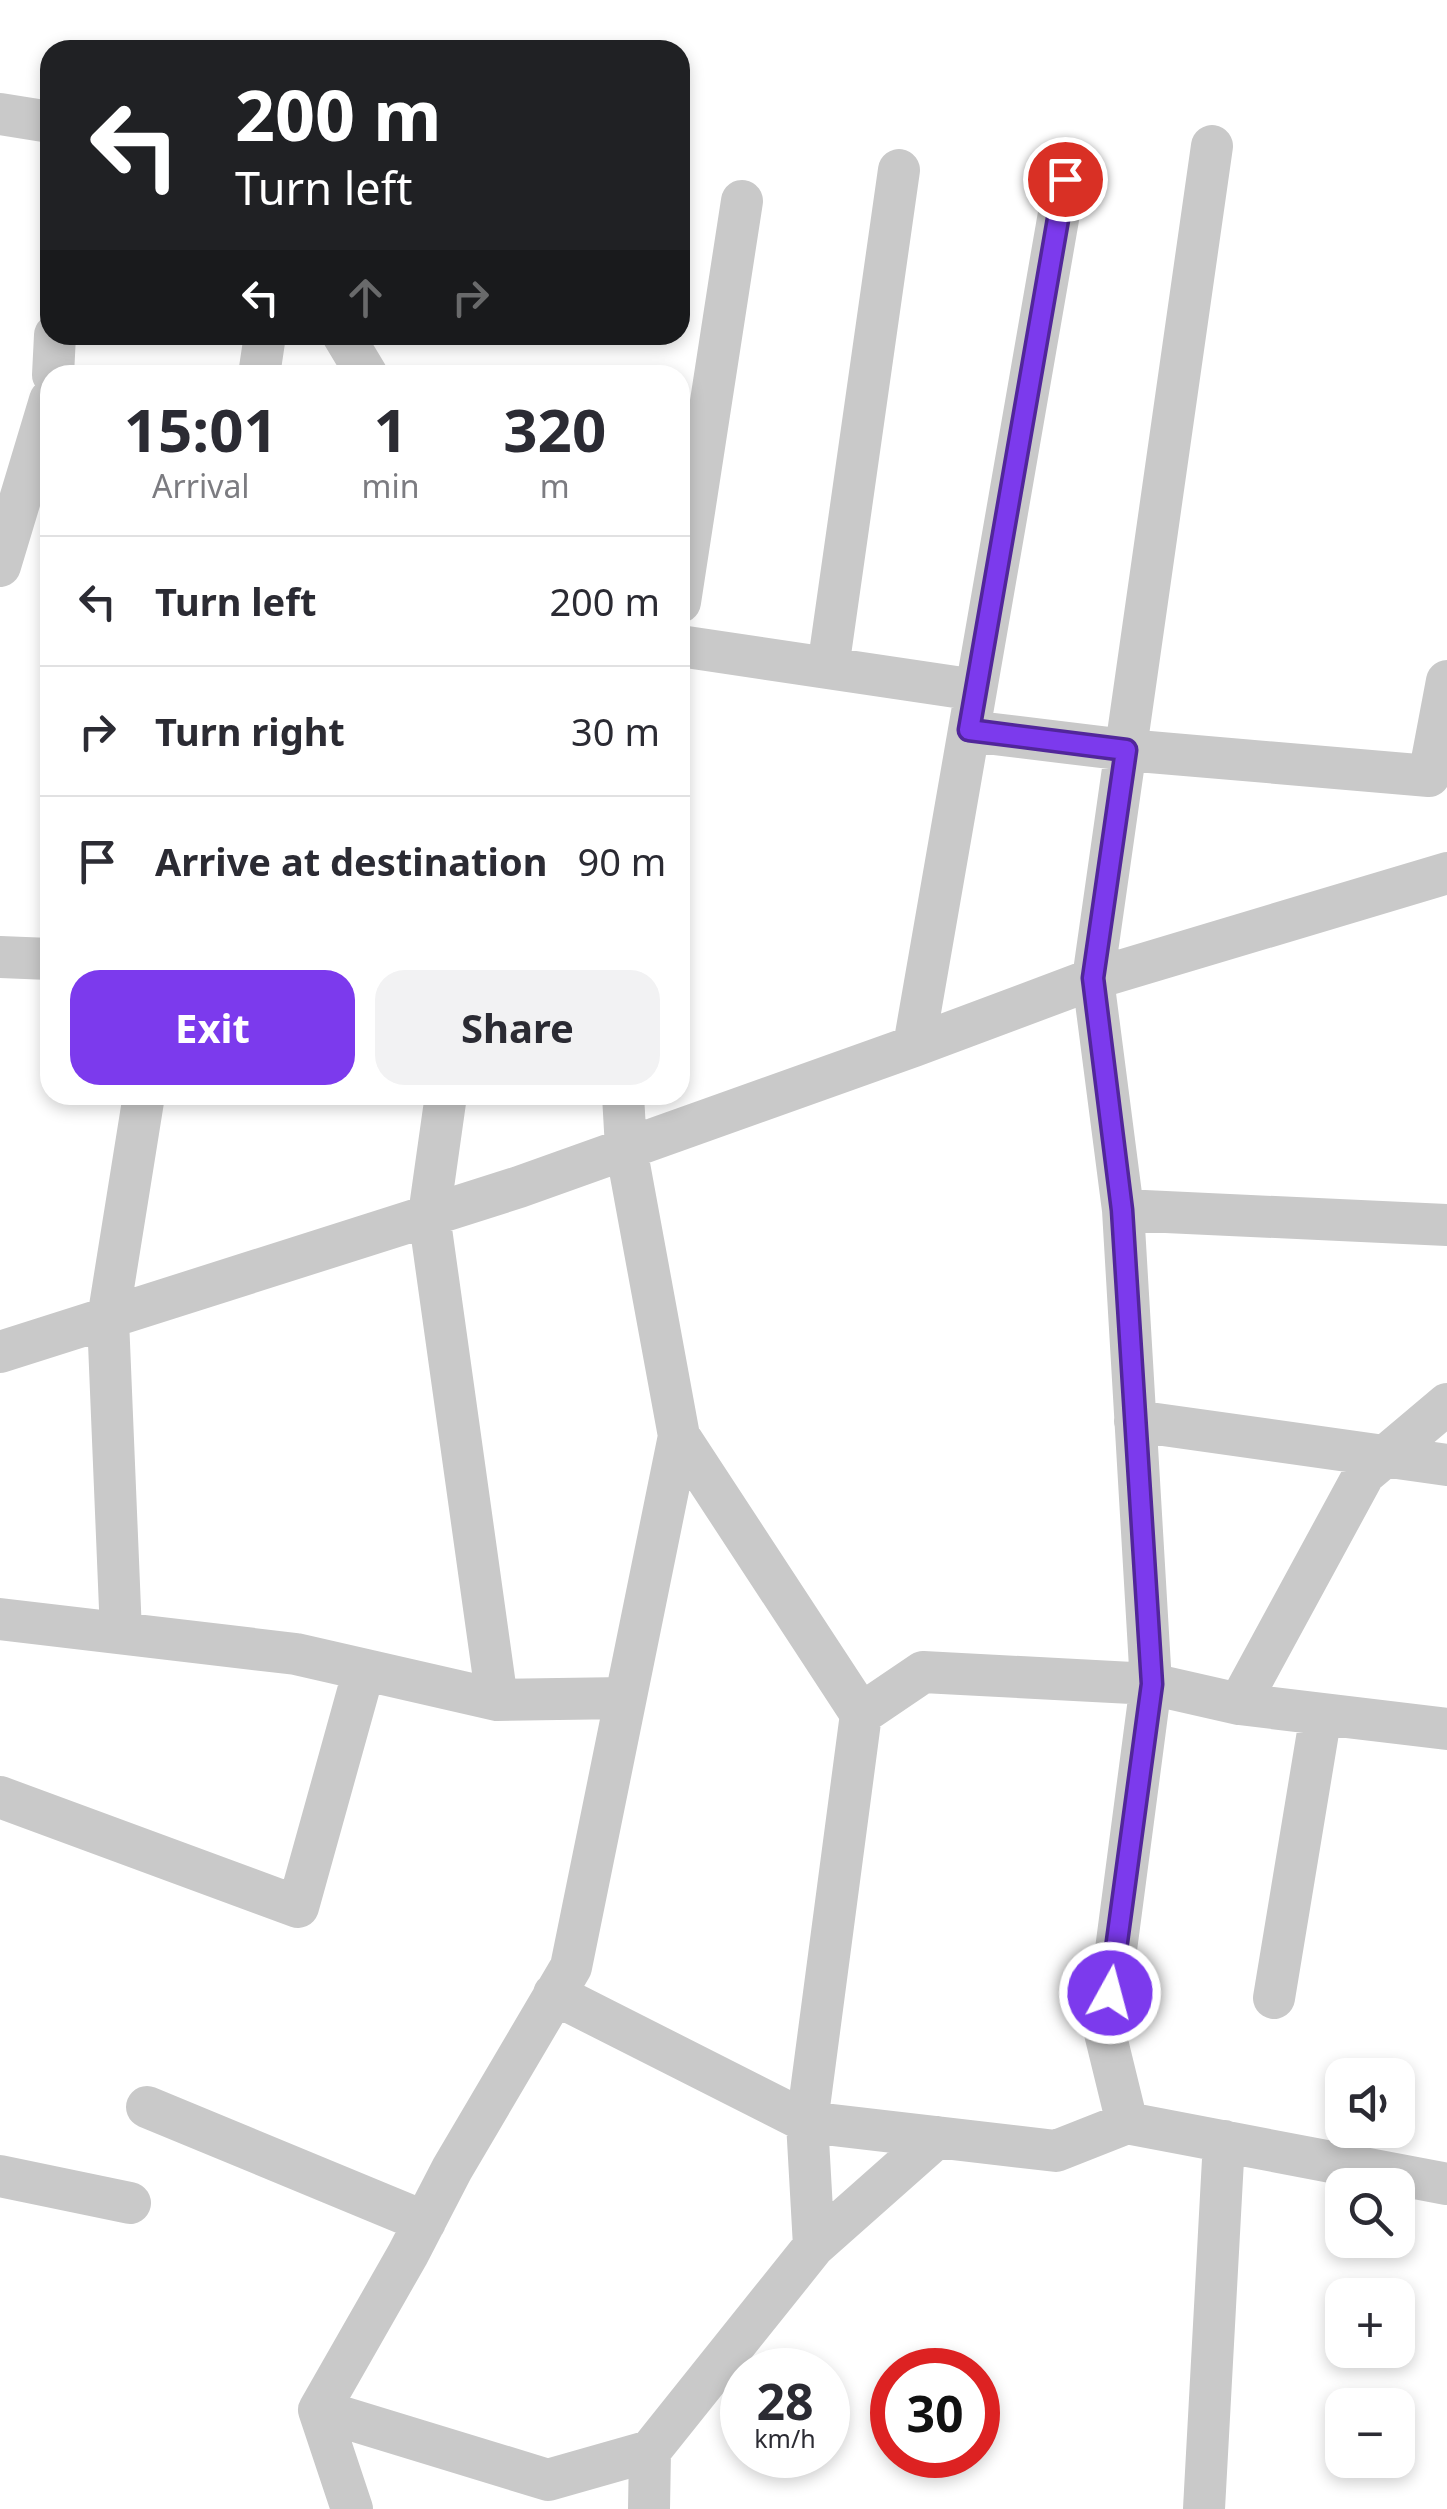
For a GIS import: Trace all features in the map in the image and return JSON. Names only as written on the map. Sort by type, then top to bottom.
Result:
[{"type":"street","points":[[0,114],[40,120]]},
{"type":"street","points":[[1127,2124],[1105,2032],[1152,1684],[1122,1210],[1093,978],[1212,146]]},
{"type":"street","points":[[828,668],[899,170]]},
{"type":"street","points":[[914,1046],[1065,179]]},
{"type":"street","points":[[690,537],[742,200]]},
{"type":"street","points":[[0,566],[40,433]]},
{"type":"street","points":[[690,647],[828,668],[1126,750],[1428,776],[1447,680]]},
{"type":"street","points":[[0,1352],[519,1187],[1093,978],[1447,872]]},
{"type":"street","points":[[0,957],[40,959]]},
{"type":"street","points":[[121,1633],[108,1319],[142,1105]]},
{"type":"street","points":[[445,1105],[429,1215],[497,1700]]},
{"type":"street","points":[[352,2509],[319,2410],[452,2168],[571,1967],[678,1436],[626,1148],[623,1105]]},
{"type":"street","points":[[1122,1210],[1447,1225]]},
{"type":"street","points":[[1239,1704],[1364,1474],[1447,1404]]},
{"type":"street","points":[[1135,1421],[1447,1466]]},
{"type":"street","points":[[678,1436],[862,1714],[807,2122],[814,2246]]},
{"type":"street","points":[[0,1619],[296,1654],[497,1700],[626,1698]]},
{"type":"street","points":[[0,1797],[298,1906],[364,1670]]},
{"type":"street","points":[[862,1714],[923,1672],[1152,1684],[1239,1704],[1447,1729]]},
{"type":"street","points":[[1274,1998],[1321,1714]]},
{"type":"street","points":[[554,1994],[807,2122],[1056,2151],[1127,2124],[1447,2184]]},
{"type":"street","points":[[146,2106],[425,2222]]},
{"type":"street","points":[[319,2410],[548,2480],[650,2450],[814,2246],[937,2137]]},
{"type":"street","points":[[1204,2509],[1224,2141]]},
{"type":"street","points":[[0,2176],[130,2203]]},
{"type":"street","points":[[649,2509],[650,2450]]},
{"type":"route","points":[[1065,179],[969,730],[1126,750],[1093,978],[1122,1210],[1152,1684],[1110,1993]]}]
